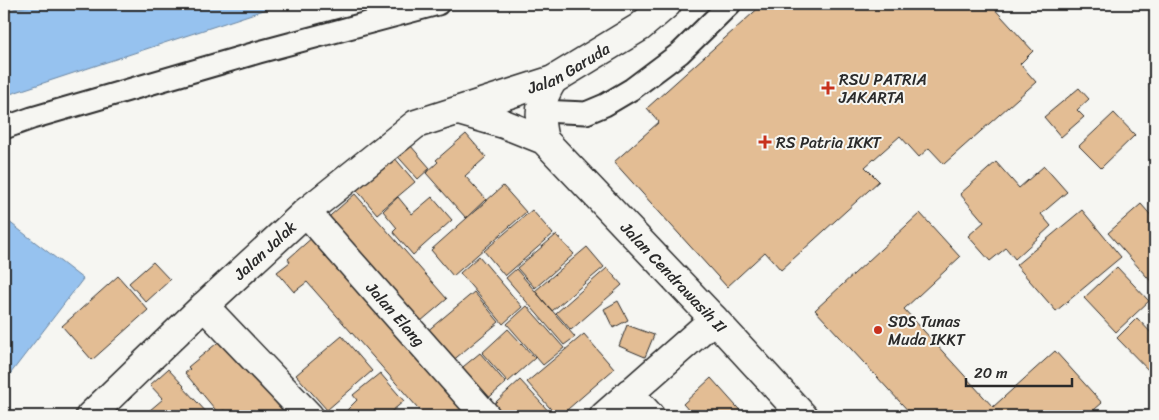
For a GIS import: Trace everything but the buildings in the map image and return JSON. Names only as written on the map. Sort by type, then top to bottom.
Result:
[{"type":"street","name":"Jalan Garuda","points":[[458,111],[553,80],[640,27],[667,4]]},
{"type":"street","points":[[544,140],[540,111],[544,94],[553,80]]},
{"type":"street","name":"Jalan Cendrawasih II","points":[[458,111],[504,124],[544,140],[803,416]]},
{"type":"street","name":"Jalan Jalak","points":[[90,416],[204,306],[306,212],[416,124],[458,111]]},
{"type":"street","name":"Jalan Elang","points":[[306,212],[486,416]]},
{"type":"street","points":[[204,306],[310,416]]},
{"type":"street","points":[[604,416],[714,319]]},
{"type":"street","points":[[629,393],[650,416]]},
{"type":"lane","points":[[4,128],[32,118],[259,52],[438,4]]},
{"type":"lane","points":[[540,111],[586,113],[605,105],[632,89],[680,53],[730,4]]},
{"type":"water","points":[[37,4],[282,4],[4,96],[4,11]]},
{"type":"water","points":[[4,218],[83,279],[4,382]]},
{"type":"place","name":"RSU PATRIA JAKARTA","points":[[828,88]]},
{"type":"place","name":"RS Patria IKKT","points":[[765,142]]},
{"type":"place","name":"SDS Tunas Muda IKKT","points":[[878,330]]}]
